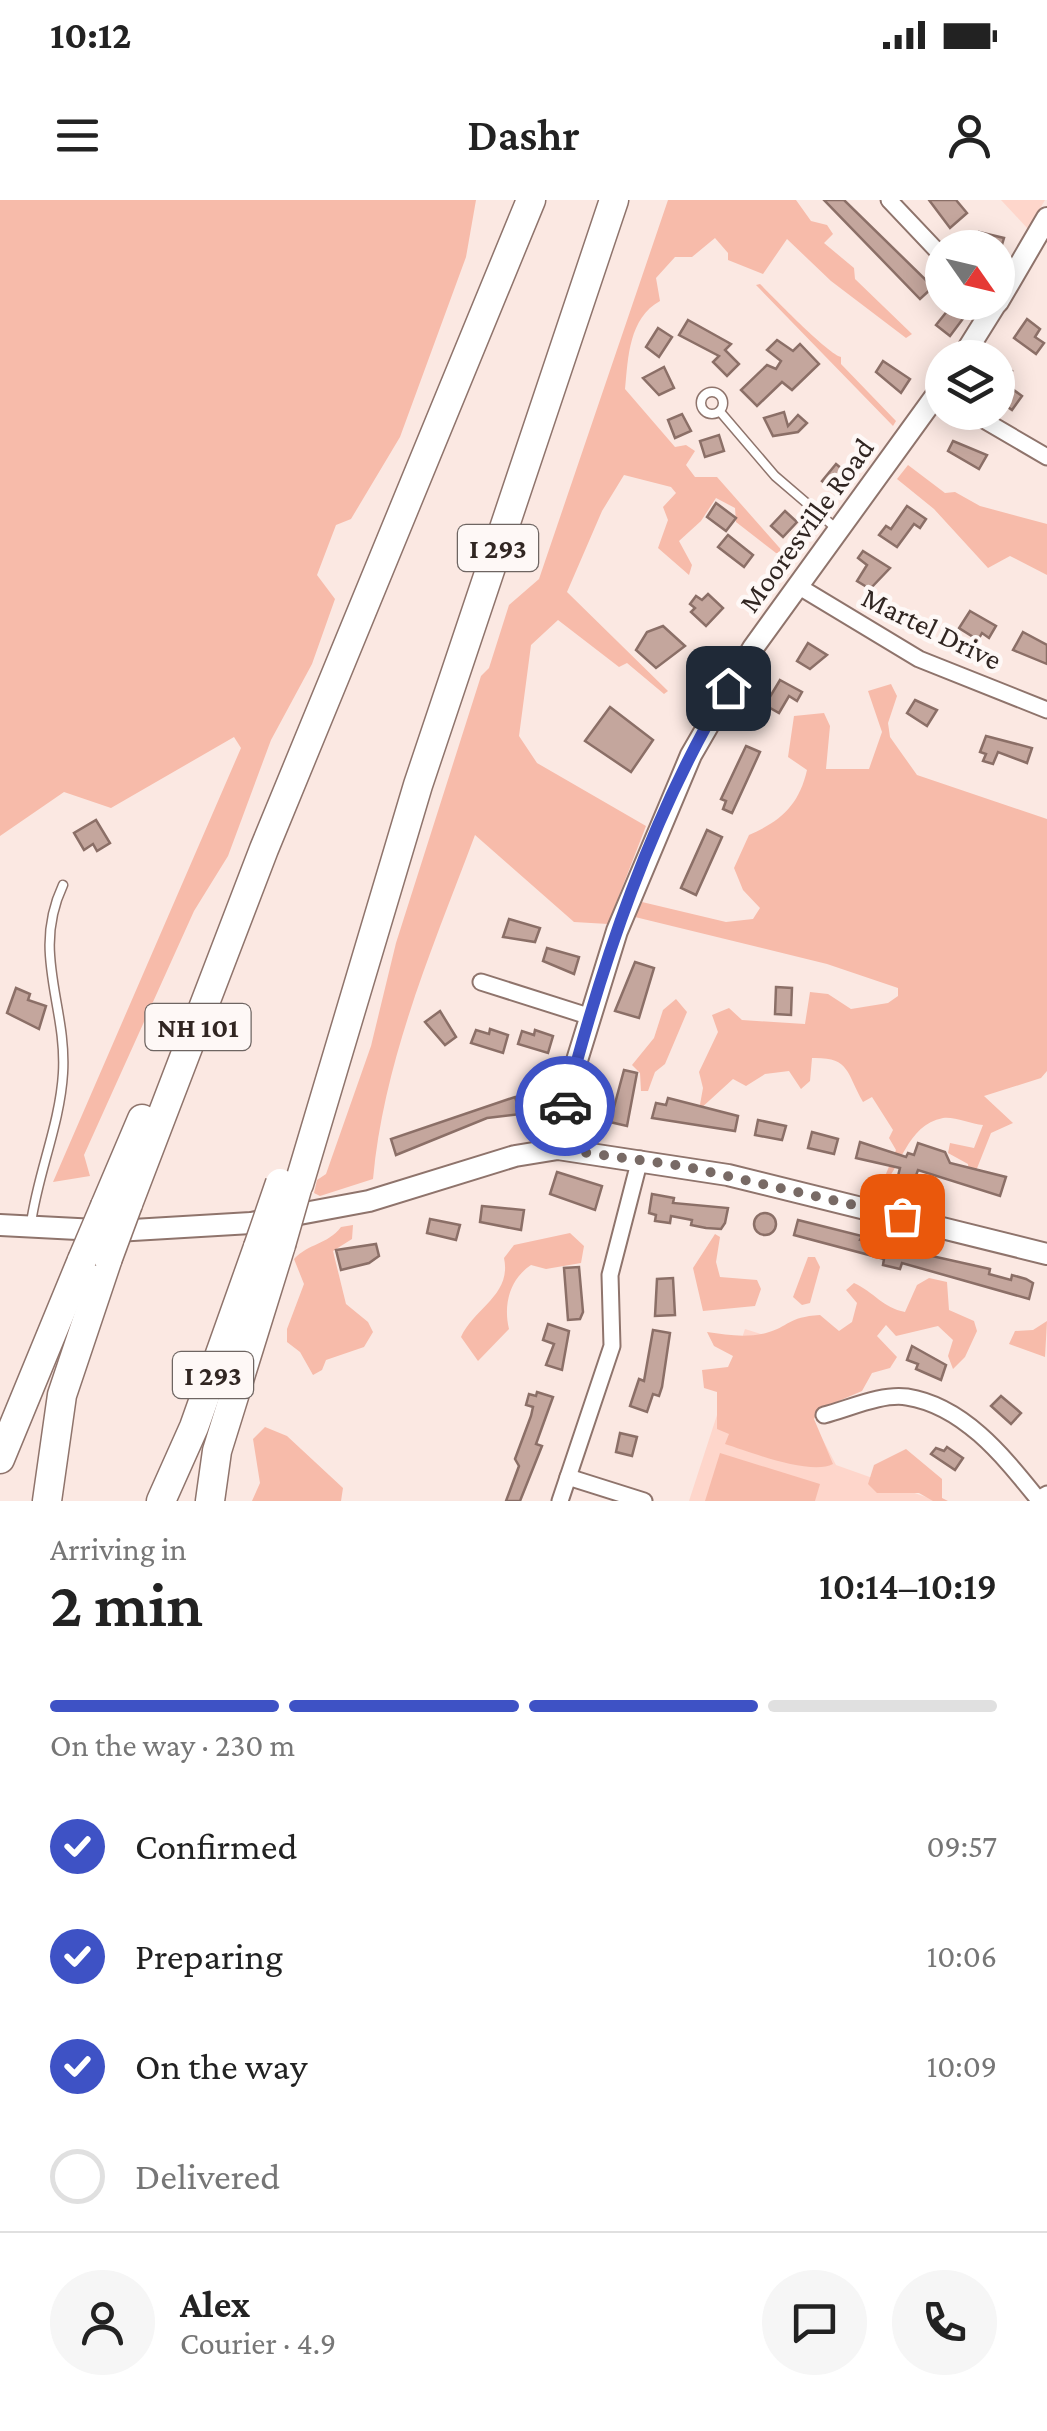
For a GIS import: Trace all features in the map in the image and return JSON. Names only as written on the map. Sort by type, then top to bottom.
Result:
[{"type":"highway","name":"NH 101","points":[[47,1501],[62,1395],[95,1259],[530,200]]},
{"type":"highway","name":"I 293","points":[[161,1501],[269,1246],[614,200]]},
{"type":"highway","points":[[210,1501],[218,1451],[269,1246]]},
{"type":"highway","points":[[0,1459],[95,1259]]},
{"type":"main road","points":[[1015,273],[1047,218]]},
{"type":"main road","name":"Mooresville Road","points":[[558,1149],[588,1016],[638,876],[690,755],[744,662],[925,415]]},
{"type":"main road","points":[[2,1225],[116,1230],[251,1223],[369,1200],[503,1159],[558,1149],[640,1159],[787,1188],[1047,1254]]},
{"type":"street","points":[[889,200],[925,238]]},
{"type":"street","points":[[1001,430],[1047,457]]},
{"type":"street","name":"Martel Drive","points":[[798,586],[919,659],[1047,710]]},
{"type":"street","points":[[482,982],[588,1016]]},
{"type":"street","points":[[560,1501],[612,1346],[610,1274],[640,1159]]},
{"type":"street","points":[[824,1415],[904,1396],[940,1408],[995,1448],[1040,1498]]},
{"type":"street","points":[[568,1477],[644,1501]]},
{"type":"lane","points":[[722,414],[775,476],[839,531]]},
{"type":"lane","points":[[30,1228],[63,1072],[46,945],[54,905],[63,886]]},
{"type":"shaded area","points":[[0,200],[476,200],[466,257],[400,437],[351,519],[336,525],[317,575],[335,599],[312,664],[271,740],[228,856],[194,911],[84,1155],[90,1176],[53,1182],[241,748],[234,737],[111,808],[64,792],[0,836]]},
{"type":"shaded area","points":[[668,200],[796,200],[811,221],[827,225],[833,234],[824,243],[854,268],[855,279],[912,334],[906,338],[831,281],[787,239],[763,274],[728,260],[728,253],[715,238],[692,257],[675,257],[656,278],[660,301],[636,328],[625,389],[675,447],[686,445],[695,451],[686,465],[695,477],[717,477],[785,554],[776,553],[736,522],[735,508],[716,498],[701,521],[679,541],[692,565],[689,575],[658,548],[668,520],[663,507],[676,493],[671,487],[624,475],[602,511],[567,592],[668,691],[664,694],[627,663],[619,667],[558,620],[531,645],[519,736],[537,763],[646,826],[608,924],[574,922],[475,835],[399,1047],[373,1179],[320,1196],[314,1193],[317,1180],[326,1174],[371,1046],[396,943],[481,676],[489,668],[509,605],[539,579]]},
{"type":"shaded area","points":[[1001,200],[1045,200],[1028,229]]},
{"type":"shaded area","points":[[760,284],[814,337],[841,357],[841,364],[896,421],[893,426],[756,285]]},
{"type":"shaded area","points":[[908,465],[945,493],[955,492],[980,506],[1047,524],[1047,575],[1010,556],[988,568],[934,509],[897,479]]},
{"type":"shaded area","points":[[891,684],[897,696],[888,723],[890,737],[917,775],[1047,819],[1047,1071],[1041,1078],[984,1096],[1013,1123],[991,1133],[970,1186],[968,1164],[948,1153],[950,1143],[974,1148],[983,1125],[943,1118],[920,1129],[880,1188],[896,1150],[889,1138],[893,1130],[872,1097],[863,1102],[845,1068],[834,1060],[812,1058],[810,1081],[801,1089],[789,1071],[765,1074],[746,1086],[733,1079],[699,1110],[703,1088],[699,1072],[718,1032],[712,1015],[729,1008],[742,1020],[805,1024],[810,992],[828,994],[851,1009],[888,1003],[898,996],[898,988],[827,964],[635,917],[642,902],[726,922],[753,919],[760,908],[743,890],[734,868],[749,835],[787,810],[804,782],[807,770],[788,757],[794,716],[824,713],[830,726],[826,769],[869,769],[882,732],[868,691]]},
{"type":"shaded area","points":[[676,999],[687,1012],[665,1064],[655,1072],[648,1091],[641,1091],[640,1073],[632,1065],[654,1038],[663,1010]]},
{"type":"shaded area","points":[[353,1225],[352,1239],[333,1251],[346,1304],[368,1322],[373,1332],[364,1347],[326,1360],[322,1370],[313,1375],[300,1352],[287,1342],[287,1329],[304,1284],[294,1259],[341,1227]]},
{"type":"shaded area","points":[[570,1233],[584,1246],[581,1263],[546,1269],[531,1265],[524,1271],[510,1293],[509,1329],[478,1361],[461,1337],[497,1292],[505,1271],[504,1258],[514,1245]]},
{"type":"shaded area","points":[[715,1234],[720,1237],[716,1262],[720,1277],[757,1280],[761,1289],[755,1306],[703,1311],[693,1268]]},
{"type":"shaded area","points":[[808,1257],[815,1257],[820,1267],[810,1303],[802,1305],[793,1297]]},
{"type":"shaded area","points":[[929,1278],[947,1282],[949,1310],[974,1321],[977,1331],[965,1357],[953,1369],[948,1356],[953,1340],[938,1326],[896,1336],[886,1325],[877,1336],[897,1357],[890,1368],[872,1373],[862,1391],[820,1409],[814,1419],[833,1464],[796,1465],[725,1444],[729,1434],[717,1429],[717,1392],[704,1388],[702,1370],[728,1367],[733,1356],[714,1346],[707,1332],[759,1335],[801,1318],[820,1315],[839,1331],[852,1322],[857,1303],[846,1290],[854,1283],[905,1312],[917,1285]]},
{"type":"shaded area","points":[[1047,1321],[1045,1357],[1009,1344],[1015,1331],[1033,1330]]},
{"type":"shaded area","points":[[745,1329],[832,1357],[812,1419],[836,1465],[937,1501],[689,1501]]},
{"type":"shaded area","points":[[265,1427],[287,1436],[343,1488],[341,1501],[252,1501],[260,1483],[253,1439]]},
{"type":"shaded area","points":[[906,1449],[942,1479],[942,1498],[948,1501],[933,1501],[919,1493],[877,1493],[868,1484],[874,1465]]},
{"type":"shaded area","points":[[720,1453],[820,1484],[815,1501],[705,1501]]},
{"type":"building","points":[[824,200],[844,200],[925,279],[925,294],[920,299]]},
{"type":"building","points":[[929,200],[956,200],[967,213],[950,228]]},
{"type":"building","points":[[1027,319],[1040,329],[1035,337],[1044,343],[1036,354],[1014,338]]},
{"type":"building","points":[[688,320],[731,344],[725,350],[739,364],[727,376],[713,362],[719,356],[679,335]]},
{"type":"building","points":[[940,320],[962,320],[950,336],[936,325]]},
{"type":"building","points":[[658,328],[672,337],[659,357],[646,347]]},
{"type":"building","points":[[777,340],[793,351],[800,344],[819,364],[792,390],[782,382],[757,406],[741,390],[767,365],[776,369],[781,361],[767,350]]},
{"type":"building","points":[[883,361],[910,379],[901,393],[876,372]]},
{"type":"building","points":[[664,367],[674,388],[659,395],[643,378]]},
{"type":"building","points":[[784,412],[788,426],[798,415],[807,423],[798,432],[773,436],[764,418]]},
{"type":"building","points":[[682,414],[691,431],[675,438],[668,420]]},
{"type":"building","points":[[719,435],[724,451],[705,457],[700,441]]},
{"type":"building","points":[[953,441],[987,455],[979,469],[948,451]]},
{"type":"building","points":[[836,464],[848,474],[834,491],[822,481]]},
{"type":"building","points":[[716,503],[736,518],[726,531],[707,517]]},
{"type":"building","points":[[907,506],[926,519],[920,528],[914,524],[897,547],[879,535],[886,526],[891,529]]},
{"type":"building","points":[[785,511],[797,522],[783,537],[771,526]]},
{"type":"building","points":[[728,535],[753,555],[744,567],[718,547]]},
{"type":"building","points":[[863,551],[890,568],[870,589],[857,581],[867,565],[858,558]]},
{"type":"building","points":[[708,594],[723,608],[706,626],[691,612],[695,608],[690,604],[696,596],[702,600]]},
{"type":"building","points":[[970,611],[996,626],[989,638],[982,633],[978,640],[959,628]]},
{"type":"building","points":[[663,626],[685,646],[656,668],[636,650],[647,632]]},
{"type":"building","points":[[1023,632],[1047,645],[1047,664],[1013,650]]},
{"type":"building","points":[[808,643],[827,655],[810,669],[797,661]]},
{"type":"building","points":[[780,680],[802,692],[797,701],[789,696],[779,713],[765,705]]},
{"type":"building","points":[[915,700],[937,710],[927,726],[907,713]]},
{"type":"building","points":[[610,707],[653,740],[631,772],[585,741]]},
{"type":"building","points":[[986,736],[1032,748],[1027,763],[998,752],[993,764],[983,761],[986,754],[980,752]]},
{"type":"building","points":[[746,746],[760,752],[732,813],[723,809],[726,801],[721,799]]},
{"type":"building","points":[[96,820],[110,843],[97,851],[93,844],[84,850],[74,833]]},
{"type":"building","points":[[707,830],[722,837],[696,895],[681,888]]},
{"type":"building","points":[[509,919],[540,928],[535,942],[503,937]]},
{"type":"building","points":[[547,948],[579,957],[574,974],[543,961]]},
{"type":"building","points":[[635,962],[654,968],[639,1018],[615,1011]]},
{"type":"building","points":[[776,987],[792,988],[791,1015],[775,1014]]},
{"type":"building","points":[[16,988],[30,994],[28,1000],[46,1006],[39,1029],[7,1013]]},
{"type":"building","points":[[440,1011],[456,1037],[445,1045],[425,1022]]},
{"type":"building","points":[[490,1029],[508,1035],[503,1053],[471,1043],[476,1030],[489,1034]]},
{"type":"building","points":[[535,1030],[553,1036],[548,1053],[518,1044],[522,1031],[534,1035]]},
{"type":"building","points":[[624,1070],[637,1073],[627,1126],[610,1122]]},
{"type":"building","points":[[515,1097],[521,1114],[487,1118],[396,1155],[391,1139]]},
{"type":"building","points":[[668,1098],[738,1116],[735,1131],[652,1118],[656,1103],[666,1105]]},
{"type":"building","points":[[758,1120],[786,1126],[782,1140],[755,1135]]},
{"type":"building","points":[[812,1132],[838,1139],[834,1154],[808,1148]]},
{"type":"building","points":[[860,1142],[906,1157],[908,1153],[914,1155],[918,1143],[945,1152],[950,1163],[1006,1177],[1000,1196],[918,1170],[914,1181],[898,1176],[900,1168],[856,1158]]},
{"type":"building","points":[[557,1172],[602,1186],[595,1210],[550,1194]]},
{"type":"building","points":[[652,1194],[674,1198],[673,1203],[728,1208],[725,1223],[721,1229],[691,1225],[692,1220],[671,1216],[670,1223],[655,1221],[656,1215],[649,1213]]},
{"type":"building","points":[[482,1206],[524,1210],[521,1230],[480,1222]]},
{"type":"building","points":[[765,1213],[773,1216],[773,1232],[765,1235],[757,1232],[754,1224],[757,1216]]},
{"type":"building","points":[[430,1219],[460,1225],[456,1240],[427,1233]]},
{"type":"building","points":[[798,1220],[862,1236],[860,1240],[990,1269],[989,1274],[1011,1280],[1012,1275],[1026,1279],[1033,1283],[1029,1299],[902,1263],[900,1269],[883,1265],[884,1259],[794,1235]]},
{"type":"building","points":[[376,1244],[379,1256],[369,1263],[341,1270],[336,1250]]},
{"type":"building","points":[[579,1267],[583,1312],[580,1319],[568,1320],[564,1268]]},
{"type":"building","points":[[673,1278],[675,1315],[655,1316],[657,1279]]},
{"type":"building","points":[[548,1324],[569,1331],[562,1370],[546,1365],[554,1344],[543,1340]]},
{"type":"building","points":[[653,1330],[670,1333],[662,1387],[659,1396],[653,1394],[647,1412],[630,1406],[639,1379],[644,1381]]},
{"type":"building","points":[[912,1346],[946,1365],[941,1380],[916,1369],[918,1364],[907,1360]]},
{"type":"building","points":[[537,1392],[553,1397],[536,1444],[542,1446],[520,1501],[506,1501],[533,1407],[526,1405],[529,1394],[536,1396]]},
{"type":"building","points":[[1001,1396],[1021,1413],[1011,1424],[991,1406]]},
{"type":"building","points":[[620,1433],[637,1437],[632,1456],[616,1452]]},
{"type":"building","points":[[947,1447],[963,1458],[955,1470],[931,1454],[936,1448],[944,1451]]},
{"type":"way so far","points":[[565,1106],[558,1149],[683,1166],[902,1216]]},
{"type":"route","points":[[565,1106],[588,1016],[638,876],[690,755],[728,688]]}]
